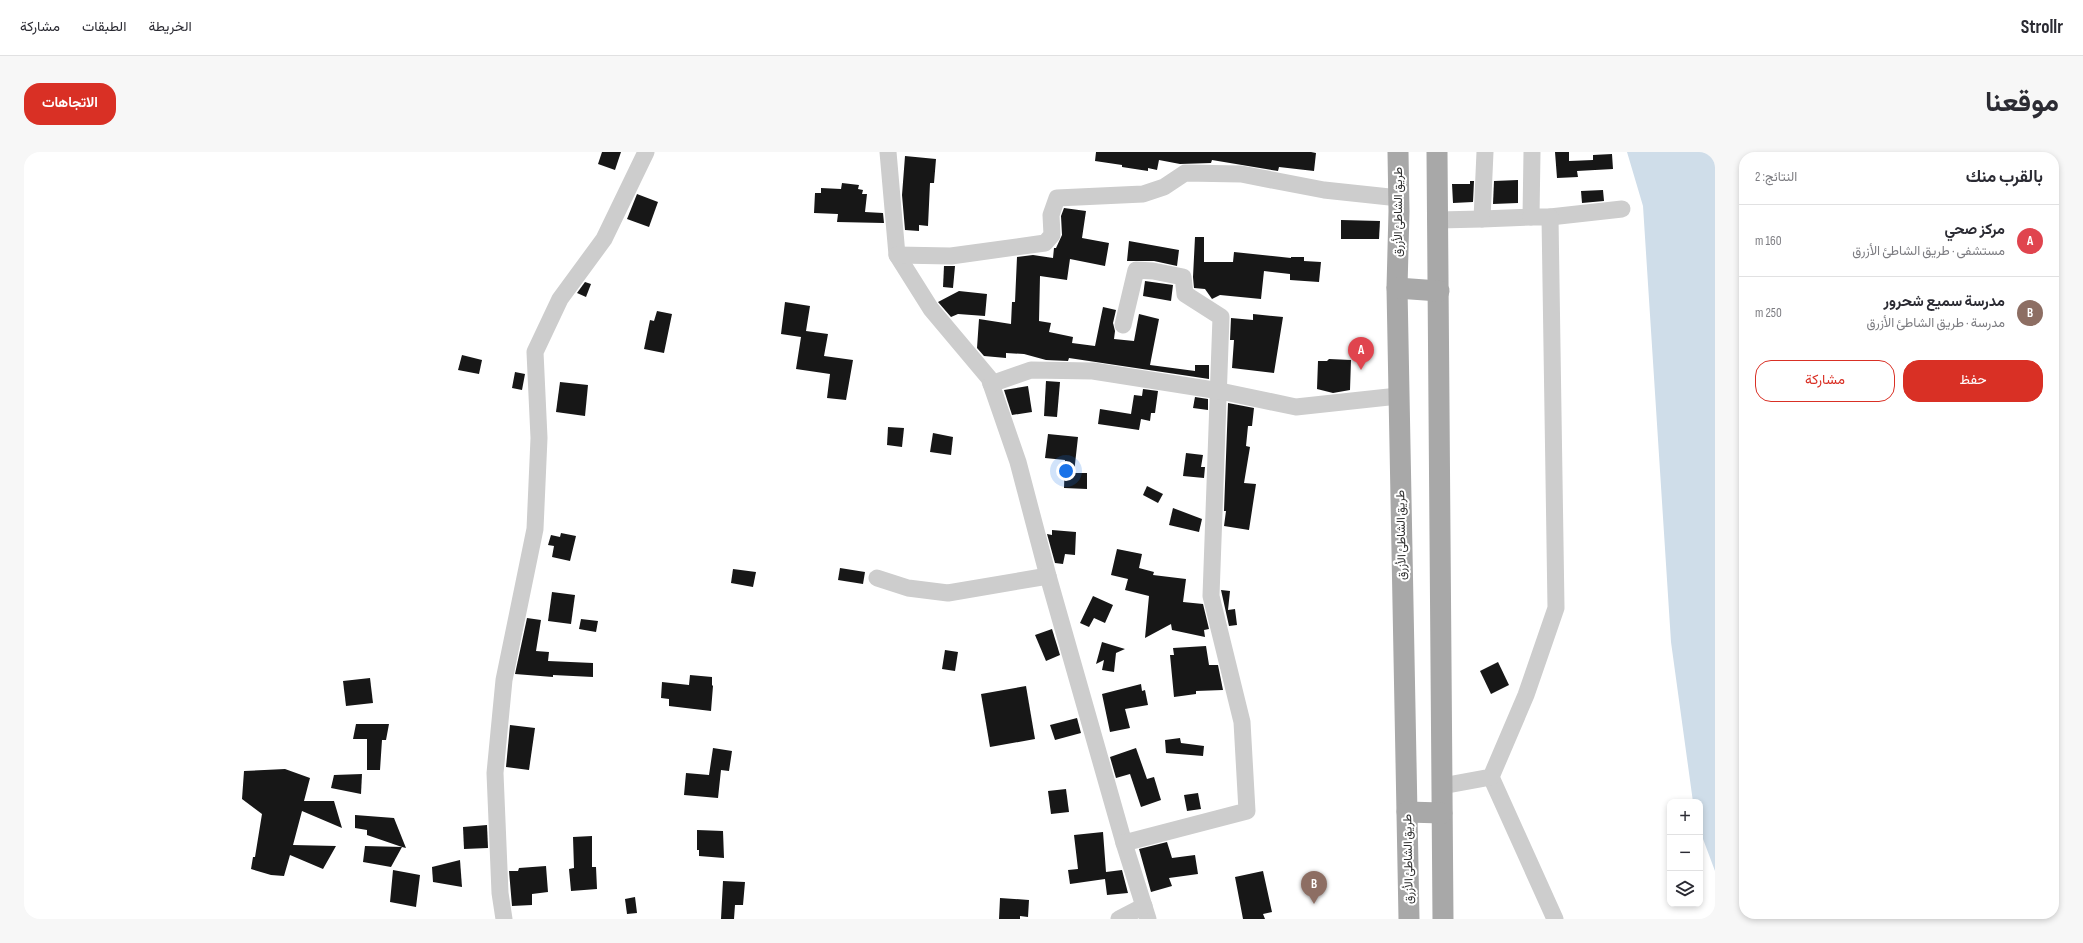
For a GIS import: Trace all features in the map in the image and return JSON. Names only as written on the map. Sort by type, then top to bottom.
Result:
[{"type":"main road","name":"طريق الشاطئ الأزرق","points":[[1398,152],[1398,396],[1409,919]]},
{"type":"main road","points":[[1437,152],[1443,919]]},
{"type":"main road","points":[[1397,288],[1439,291]]},
{"type":"main road","points":[[1407,812],[1442,813]]},
{"type":"street","points":[[504,919],[500,893],[495,773],[504,680],[535,529],[539,438],[535,352],[560,299],[604,240],[646,152]]},
{"type":"street","points":[[888,152],[897,255],[931,309],[989,378],[1018,462],[1048,576],[1124,843],[1146,912],[1119,919]]},
{"type":"street","points":[[1482,219],[1485,152]]},
{"type":"street","points":[[1531,217],[1532,152]]},
{"type":"street","points":[[897,255],[951,256],[1045,243],[1052,235],[1051,216],[1057,198],[1143,194],[1164,187],[1185,172],[1241,174],[1324,190],[1399,198]]},
{"type":"street","points":[[1438,220],[1550,217],[1622,209]]},
{"type":"street","points":[[1550,217],[1556,608],[1526,695],[1491,777],[1555,919]]},
{"type":"street","points":[[1123,325],[1136,270],[1153,271],[1183,277],[1185,294],[1221,316],[1220,391],[1211,596],[1242,722],[1247,811],[1124,843]]},
{"type":"street","points":[[991,384],[1031,370],[1093,370],[1220,391],[1296,407],[1398,396]]},
{"type":"street","points":[[877,578],[908,588],[948,593],[1048,576]]},
{"type":"street","points":[[1442,786],[1491,777]]},
{"type":"shaded area","points":[[1627,152],[1715,152],[1715,871],[1703,839],[1703,799],[1693,799],[1671,642],[1643,206]]},
{"type":"building","points":[[602,152],[621,152],[615,170],[598,164]]},
{"type":"building","points":[[1096,152],[1316,153],[1314,171],[1279,167],[1278,171],[1212,160],[1211,163],[1180,164],[1159,160],[1157,170],[1148,168],[1148,171],[1095,161]]},
{"type":"building","points":[[1555,152],[1569,152],[1569,161],[1593,160],[1593,155],[1612,154],[1613,169],[1577,171],[1578,177],[1557,178]]},
{"type":"building","points":[[905,156],[936,159],[934,183],[930,183],[928,226],[919,225],[919,231],[905,230],[902,195]]},
{"type":"building","points":[[1518,180],[1518,203],[1493,204],[1494,181]]},
{"type":"building","points":[[1470,181],[1474,181],[1473,202],[1453,203],[1452,184],[1470,184]]},
{"type":"building","points":[[842,183],[859,185],[858,189],[863,190],[862,194],[867,194],[865,212],[883,213],[884,223],[837,222],[838,214],[814,213],[815,193],[821,193],[821,188],[841,189]]},
{"type":"building","points":[[1603,190],[1604,201],[1582,203],[1581,191]]},
{"type":"building","points":[[637,194],[658,202],[649,227],[627,219]]},
{"type":"building","points":[[1064,208],[1086,211],[1082,238],[1109,243],[1105,266],[1070,259],[1067,280],[1040,276],[1039,321],[1051,323],[1049,332],[1073,337],[1072,343],[1095,346],[1103,307],[1116,310],[1113,323],[1115,331],[1114,339],[1134,341],[1139,314],[1159,319],[1150,365],[1195,371],[1195,365],[1209,365],[1209,379],[1069,358],[1068,361],[1046,360],[1024,354],[1006,353],[1006,358],[984,356],[977,348],[979,319],[1011,324],[1012,302],[1015,302],[1017,257],[1033,255],[1053,258],[1054,248],[1056,248],[1062,235],[1061,216]]},
{"type":"building","points":[[1341,220],[1380,221],[1379,239],[1341,239]]},
{"type":"building","points":[[1195,237],[1204,237],[1204,262],[1233,262],[1234,252],[1291,258],[1304,257],[1304,261],[1321,262],[1319,282],[1290,280],[1290,274],[1264,271],[1261,299],[1220,295],[1212,299],[1205,289],[1194,288],[1193,277]]},
{"type":"building","points":[[1129,241],[1179,250],[1177,266],[1154,261],[1127,261]]},
{"type":"building","points":[[944,266],[955,266],[953,288],[943,287]]},
{"type":"building","points":[[1145,281],[1173,285],[1171,301],[1143,296]]},
{"type":"building","points":[[585,282],[591,284],[586,297],[577,293]]},
{"type":"building","points":[[959,291],[987,294],[985,316],[958,314],[951,317],[938,302]]},
{"type":"building","points":[[785,302],[810,306],[806,331],[828,334],[824,356],[853,360],[846,400],[827,398],[830,374],[796,369],[801,337],[781,334]]},
{"type":"building","points":[[657,311],[672,314],[664,353],[644,349],[650,320],[654,321]]},
{"type":"building","points":[[1253,314],[1283,317],[1274,373],[1232,368],[1234,340],[1230,340],[1231,318],[1253,320]]},
{"type":"building","points":[[462,355],[482,360],[479,374],[458,370]]},
{"type":"building","points":[[1329,359],[1351,360],[1350,390],[1333,393],[1317,389],[1318,361],[1327,361]]},
{"type":"building","points":[[515,372],[525,374],[522,390],[512,388]]},
{"type":"building","points":[[1046,381],[1060,382],[1057,417],[1044,416]]},
{"type":"building","points":[[560,382],[588,385],[585,416],[556,412]]},
{"type":"building","points":[[1028,386],[1032,412],[1012,415],[1004,390]]},
{"type":"building","points":[[1143,389],[1158,391],[1155,413],[1151,413],[1150,421],[1141,419],[1139,430],[1098,424],[1100,409],[1131,414],[1134,395],[1142,396]]},
{"type":"building","points":[[1195,397],[1208,399],[1208,410],[1193,408]]},
{"type":"building","points":[[1228,403],[1254,408],[1252,426],[1248,426],[1246,446],[1250,447],[1244,483],[1256,484],[1249,530],[1224,526],[1226,511],[1224,511]]},
{"type":"building","points":[[888,427],[904,428],[902,447],[887,445]]},
{"type":"building","points":[[933,433],[953,437],[951,455],[930,452]]},
{"type":"building","points":[[1048,434],[1078,437],[1074,473],[1087,473],[1087,489],[1064,488],[1065,460],[1045,458]]},
{"type":"building","points":[[1186,453],[1203,455],[1201,467],[1205,467],[1204,478],[1183,476]]},
{"type":"building","points":[[1147,486],[1163,494],[1158,503],[1143,495]]},
{"type":"building","points":[[1173,508],[1202,519],[1199,532],[1169,525]]},
{"type":"building","points":[[1052,530],[1076,532],[1075,555],[1065,554],[1063,564],[1055,563],[1047,534],[1052,535]]},
{"type":"building","points":[[561,533],[576,536],[570,561],[552,557],[554,546],[548,545],[551,535],[560,537]]},
{"type":"building","points":[[1117,549],[1142,554],[1139,568],[1154,572],[1153,575],[1186,579],[1183,602],[1203,604],[1209,629],[1204,630],[1205,637],[1172,630],[1171,624],[1145,638],[1149,596],[1125,590],[1128,579],[1111,575]]},
{"type":"building","points":[[840,568],[865,572],[863,584],[838,580]]},
{"type":"building","points":[[733,569],[756,572],[753,587],[731,583]]},
{"type":"building","points":[[1221,590],[1230,591],[1228,610],[1235,609],[1237,625],[1229,626]]},
{"type":"building","points":[[552,592],[575,595],[571,624],[548,621]]},
{"type":"building","points":[[1093,596],[1113,605],[1105,623],[1094,618],[1089,627],[1080,623]]},
{"type":"building","points":[[527,618],[541,620],[536,651],[549,652],[548,661],[593,663],[593,677],[553,675],[553,677],[515,674]]},
{"type":"building","points":[[581,619],[598,621],[596,632],[579,629]]},
{"type":"building","points":[[1052,629],[1060,655],[1046,661],[1035,635]]},
{"type":"building","points":[[1102,642],[1125,649],[1116,653],[1114,672],[1102,670],[1104,660],[1096,664]]},
{"type":"building","points":[[1206,646],[1209,665],[1218,665],[1223,690],[1196,691],[1196,694],[1174,697],[1170,655],[1174,655],[1173,648]]},
{"type":"building","points":[[945,650],[958,652],[955,671],[942,669]]},
{"type":"building","points":[[1498,662],[1509,685],[1491,694],[1480,671]]},
{"type":"building","points":[[690,675],[712,677],[713,686],[711,711],[669,706],[669,699],[661,698],[662,682],[689,685]]},
{"type":"building","points":[[370,678],[373,703],[346,706],[343,681]]},
{"type":"building","points":[[1141,684],[1142,691],[1145,690],[1148,705],[1125,709],[1130,728],[1110,732],[1102,694]]},
{"type":"building","points":[[1026,686],[1035,739],[990,747],[981,694]]},
{"type":"building","points":[[1077,718],[1081,733],[1055,740],[1050,725]]},
{"type":"building","points":[[356,724],[389,724],[386,740],[382,740],[380,770],[367,770],[367,739],[353,739]]},
{"type":"building","points":[[510,725],[535,728],[529,770],[506,767]]},
{"type":"building","points":[[1180,738],[1181,743],[1204,746],[1203,756],[1166,753],[1165,740]]},
{"type":"building","points":[[713,748],[732,751],[729,771],[721,770],[718,798],[684,795],[686,773],[709,775]]},
{"type":"building","points":[[1136,748],[1147,779],[1154,777],[1161,800],[1141,807],[1130,774],[1116,778],[1110,757]]},
{"type":"building","points":[[285,769],[310,778],[304,801],[334,801],[342,828],[302,811],[293,845],[336,846],[323,869],[290,855],[284,876],[271,875],[251,869],[253,857],[255,857],[262,814],[242,799],[244,771]]},
{"type":"building","points":[[362,774],[361,794],[331,788],[334,775]]},
{"type":"building","points":[[1066,789],[1069,812],[1051,814],[1048,791]]},
{"type":"building","points":[[1198,793],[1201,809],[1187,811],[1184,795]]},
{"type":"building","points":[[355,815],[394,818],[406,848],[367,835],[367,830],[355,828]]},
{"type":"building","points":[[487,825],[488,848],[464,849],[463,827]]},
{"type":"building","points":[[697,830],[723,831],[724,858],[699,856],[699,850],[697,850]]},
{"type":"building","points":[[1103,832],[1106,872],[1122,870],[1128,893],[1107,895],[1105,879],[1070,884],[1068,870],[1078,869],[1074,835]]},
{"type":"building","points":[[592,836],[592,867],[596,867],[597,889],[571,891],[569,869],[574,868],[573,837]]},
{"type":"building","points":[[1167,842],[1172,858],[1195,855],[1198,874],[1169,878],[1172,886],[1151,892],[1139,849]]},
{"type":"building","points":[[365,846],[402,847],[391,867],[363,862]]},
{"type":"building","points":[[460,860],[462,887],[433,882],[432,867]]},
{"type":"building","points":[[546,866],[548,892],[532,894],[532,905],[512,906],[509,871],[518,871],[519,868]]},
{"type":"building","points":[[393,870],[420,875],[416,907],[390,902]]},
{"type":"building","points":[[1263,871],[1272,912],[1263,914],[1265,919],[1243,919],[1235,877]]},
{"type":"building","points":[[723,881],[745,882],[743,905],[735,905],[734,919],[721,919]]},
{"type":"building","points":[[635,897],[637,913],[627,914],[625,899]]},
{"type":"building","points":[[1000,898],[1029,900],[1028,917],[1020,916],[1020,919],[999,919]]},
{"type":"place","name":"مركز صحي","points":[[1361,370]]},
{"type":"place","name":"مدرسة سميع شحرور","points":[[1314,904]]}]
